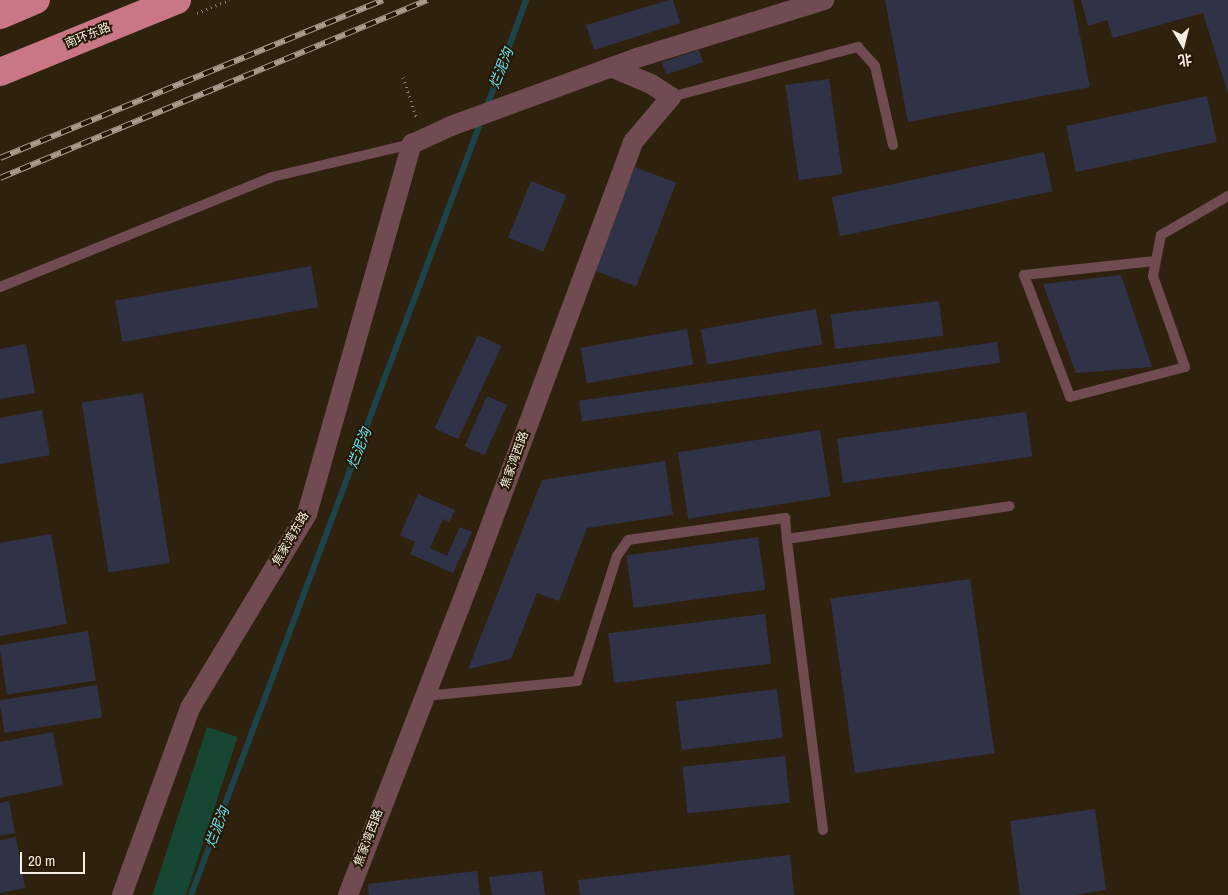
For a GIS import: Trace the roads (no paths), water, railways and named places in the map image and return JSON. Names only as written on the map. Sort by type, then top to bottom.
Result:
[{"type":"highway","points":[[0,14],[36,0]]},
{"type":"highway","name":"南环东路","points":[[0,72],[176,0]]},
{"type":"street","points":[[418,141],[451,126],[610,67],[824,0]]},
{"type":"street","points":[[610,67],[651,84],[671,97]]},
{"type":"street","name":"焦家湾西路","points":[[348,895],[478,561],[633,142],[671,97]]},
{"type":"street","name":"焦家湾东路","points":[[122,895],[190,708],[307,514],[418,141]]},
{"type":"lane","points":[[671,97],[858,47],[875,66],[893,145]]},
{"type":"lane","points":[[0,287],[272,177],[418,141]]},
{"type":"lane","points":[[1155,261],[1024,275],[1070,396],[1185,368],[1152,276],[1161,235],[1228,196]]},
{"type":"lane","points":[[787,539],[1010,506]]},
{"type":"lane","points":[[424,696],[577,681],[617,556],[628,540],[786,518],[823,830]]},
{"type":"waterway","name":"烂泥沟","points":[[486,109],[526,0]]},
{"type":"waterway","name":"烂泥沟","points":[[191,895],[481,121]]},
{"type":"railway","points":[[0,158],[383,0]]},
{"type":"railway","points":[[0,178],[427,0]]}]
